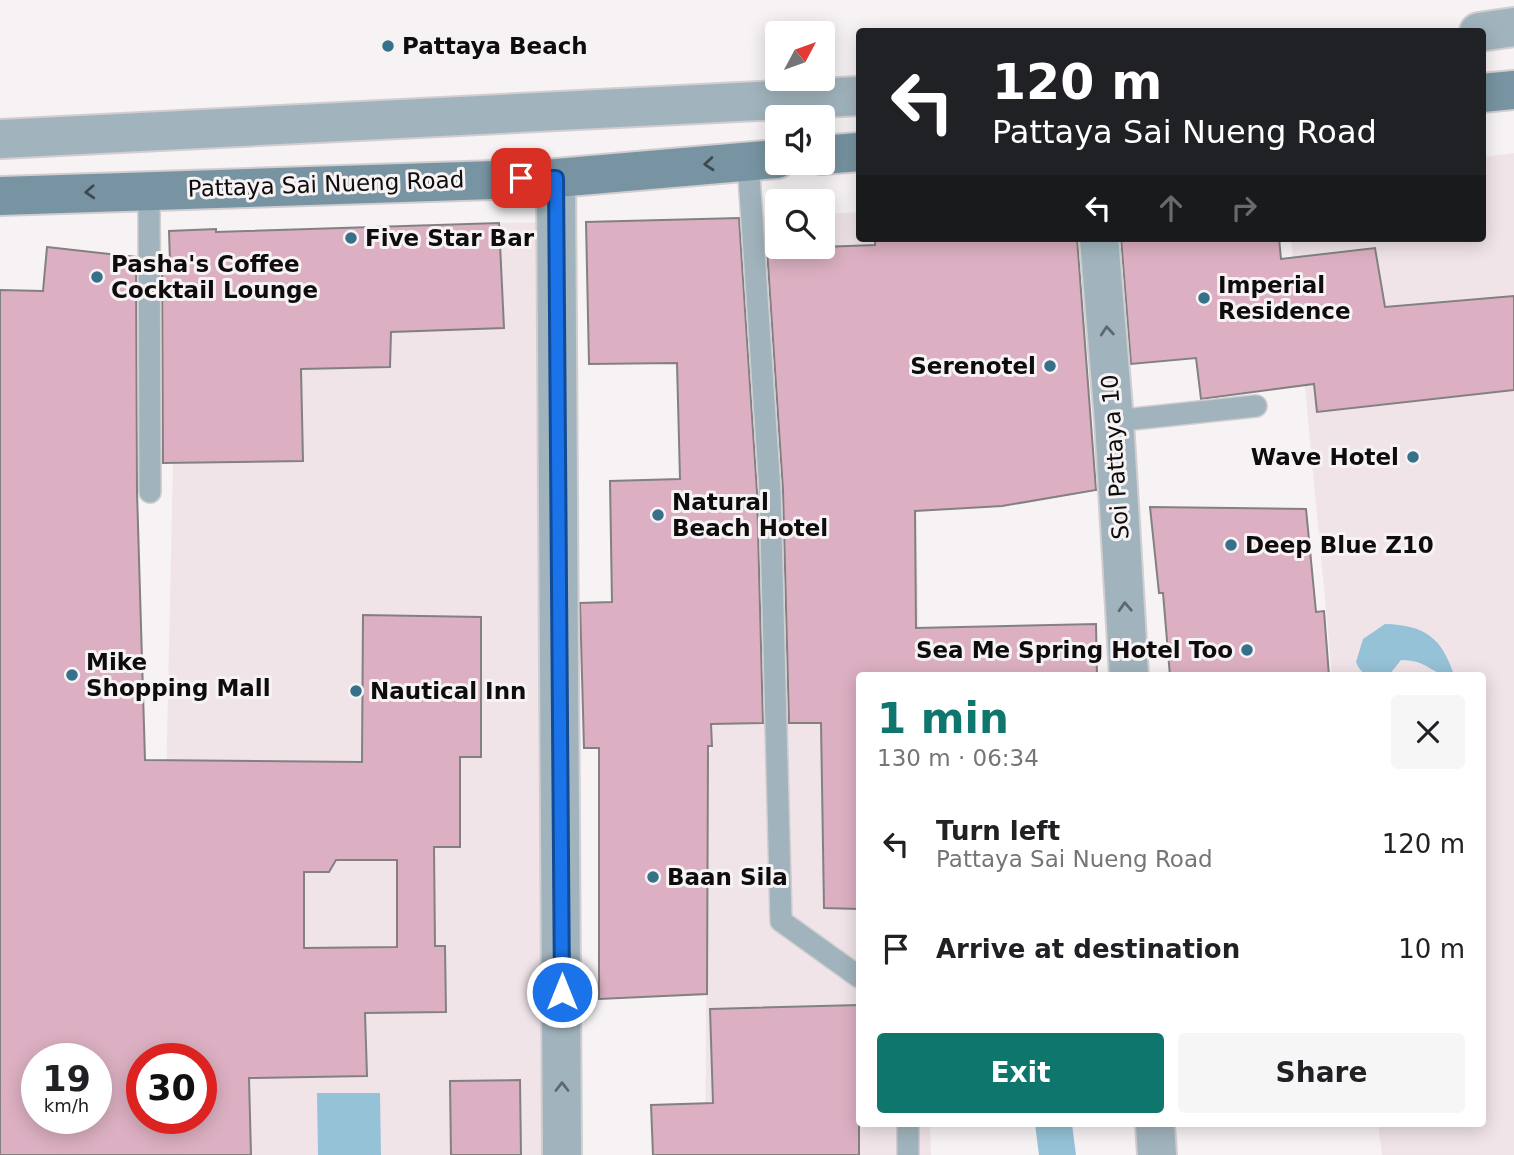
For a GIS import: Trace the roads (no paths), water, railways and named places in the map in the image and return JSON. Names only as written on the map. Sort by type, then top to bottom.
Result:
[{"type":"main road","points":[[1486,93],[1514,90]]},
{"type":"main road","points":[[835,154],[856,152]]},
{"type":"main road","name":"Pattaya Sai Nueng Road","points":[[0,196],[149,189],[556,178],[762,160]]},
{"type":"street","points":[[1486,31],[1514,27]]},
{"type":"street","points":[[0,139],[856,96]]},
{"type":"street","points":[[556,178],[562,1155]]},
{"type":"street","name":"Soi Pattaya 10","points":[[1099,242],[1114,421],[1129,672]]},
{"type":"street","points":[[1155,1127],[1157,1155]]},
{"type":"lane","points":[[762,160],[780,921],[856,975]]},
{"type":"lane","points":[[149,189],[150,492]]},
{"type":"lane","points":[[1114,421],[1255,406]]},
{"type":"lane","points":[[908,1127],[908,1155]]},
{"type":"water","points":[[1385,624],[1411,627],[1430,636],[1437,643],[1453,672],[1438,672],[1418,662],[1401,660],[1391,672],[1363,672],[1356,662],[1363,639]]},
{"type":"water","points":[[317,1093],[380,1093],[381,1155],[318,1155]]},
{"type":"water","points":[[1035,1127],[1072,1127],[1076,1155],[1039,1155]]},
{"type":"place","name":"Pattaya Beach","points":[[388,46]]},
{"type":"place","name":"Five Star Bar","points":[[351,238]]},
{"type":"place","name":"Pasha's Coffee Cocktail Lounge","points":[[97,277]]},
{"type":"place","name":"Imperial Residence","points":[[1204,298]]},
{"type":"place","name":"Serenotel","points":[[1050,366]]},
{"type":"place","name":"Wave Hotel","points":[[1413,457]]},
{"type":"place","name":"Natural Beach Hotel","points":[[658,515]]},
{"type":"place","name":"Deep Blue Z10","points":[[1231,545]]},
{"type":"place","name":"Sea Me Spring Hotel Too","points":[[1247,650]]},
{"type":"place","name":"Mike Shopping Mall","points":[[72,675]]},
{"type":"place","name":"Nautical Inn","points":[[356,691]]},
{"type":"place","name":"Baan Sila","points":[[653,877]]}]
